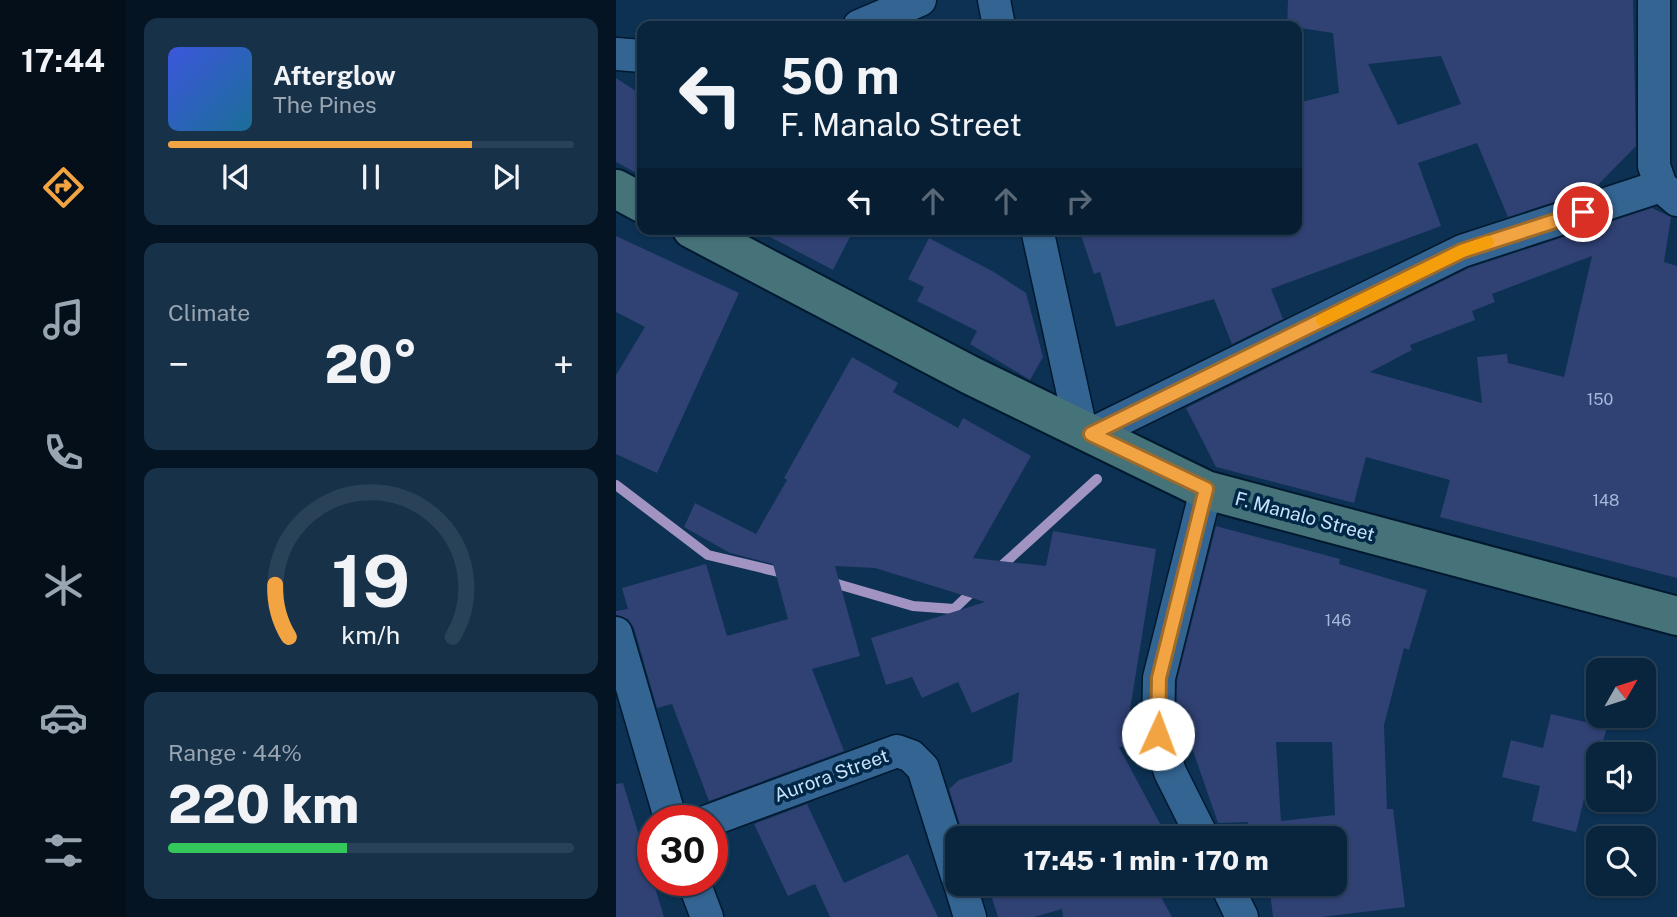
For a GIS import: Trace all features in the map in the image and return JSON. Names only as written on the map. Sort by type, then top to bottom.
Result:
[{"type":"street","points":[[871,21],[920,0]]},
{"type":"street","points":[[994,0],[998,21]]},
{"type":"street","points":[[1038,235],[1086,432],[1462,251],[1669,194],[1654,166],[1654,0]]},
{"type":"street","points":[[616,54],[637,56]]},
{"type":"street","points":[[616,189],[637,200]]},
{"type":"street","name":"F. Manalo Street","points":[[703,235],[970,375],[1206,489],[1677,616]]},
{"type":"street","points":[[1197,826],[1170,772],[1158,734],[1159,678],[1206,489]]},
{"type":"street","points":[[616,633],[666,805]]},
{"type":"street","name":"Aurora Street","points":[[728,814],[897,751],[911,756],[923,768],[945,838]]},
{"type":"street","points":[[699,896],[707,917]]},
{"type":"street","points":[[964,896],[970,917]]},
{"type":"street","points":[[1232,896],[1242,917]]},
{"type":"building","points":[[1288,0],[1633,0],[1636,146],[1594,189],[1508,217],[1477,143],[1418,163],[1441,226],[1271,289],[1283,319],[1232,344],[1214,299],[1116,327],[1100,272],[1094,274],[1081,235],[1302,235],[1302,102],[1339,93],[1333,33],[1302,28],[1302,21],[1287,21]],"holes":[[[1441,56],[1461,104],[1398,125],[1368,64]]]},
{"type":"building","points":[[616,78],[637,92],[637,173],[616,162]]},
{"type":"building","points":[[1652,208],[1671,217],[1664,262],[1677,266],[1677,578],[1440,517],[1450,480],[1366,457],[1354,503],[1216,467],[1186,408],[1469,268]],"holes":[[[1592,256],[1564,377],[1508,363],[1507,354],[1477,357],[1482,403],[1370,372],[1412,350],[1410,345],[1475,320],[1472,311],[1495,302],[1492,294]]]},
{"type":"building","points":[[766,235],[851,235],[833,270]]},
{"type":"building","points":[[616,236],[739,293],[657,473],[616,454],[616,375],[645,327],[616,312]]},
{"type":"building","points":[[929,238],[994,272],[1026,293],[1043,357],[1030,380],[970,344],[977,331],[917,301],[924,287],[908,279]]},
{"type":"building","points":[[852,357],[898,383],[893,392],[958,428],[963,418],[1031,456],[973,558],[1046,566],[1053,531],[1156,549],[1129,716],[1140,718],[1142,745],[1119,747],[1161,826],[960,826],[949,789],[959,780],[1012,762],[1019,692],[972,713],[958,682],[922,698],[912,677],[886,685],[871,638],[985,602],[875,568],[835,566],[860,656],[812,669],[844,751],[709,801],[672,704],[657,708],[634,628],[628,619],[616,615],[616,611],[628,609],[622,588],[706,564],[727,636],[788,619],[773,564],[730,553],[684,527],[695,503],[756,534],[787,480],[784,478]]},
{"type":"building","points":[[1216,526],[1340,559],[1339,564],[1427,590],[1409,650],[1404,648],[1384,725],[1387,809],[1393,809],[1405,907],[1321,917],[1273,917],[1270,896],[1347,896],[1347,826],[1248,826],[1248,822],[1218,823],[1190,742],[1180,743],[1176,731],[1177,680]],"holes":[[[1276,742],[1332,742],[1335,815],[1281,821]]]},
{"type":"building","points":[[1551,714],[1586,722],[1586,728],[1607,728],[1603,742],[1586,742],[1586,800],[1576,832],[1532,821],[1540,786],[1502,777],[1511,740],[1543,748]]},
{"type":"building","points":[[623,783],[637,829],[637,896],[658,896],[664,917],[616,917],[616,784]]},
{"type":"building","points":[[807,804],[844,883],[908,854],[938,917],[830,917],[815,884],[788,896],[754,824]]},
{"type":"building","points":[[991,896],[1161,896],[1172,917],[1063,917],[1062,909],[1034,917],[998,917]]},
{"type":"waterway","points":[[997,570],[1097,479]]},
{"type":"waterway","points":[[616,485],[708,555],[787,574]]},
{"type":"waterway","points":[[827,581],[913,606],[954,609],[977,587]]},
{"type":"slow traffic","points":[[1322,320],[1462,251],[1488,242]]},
{"type":"route","points":[[1158,734],[1159,678],[1206,489],[1091,434],[1462,251],[1583,212]]}]
